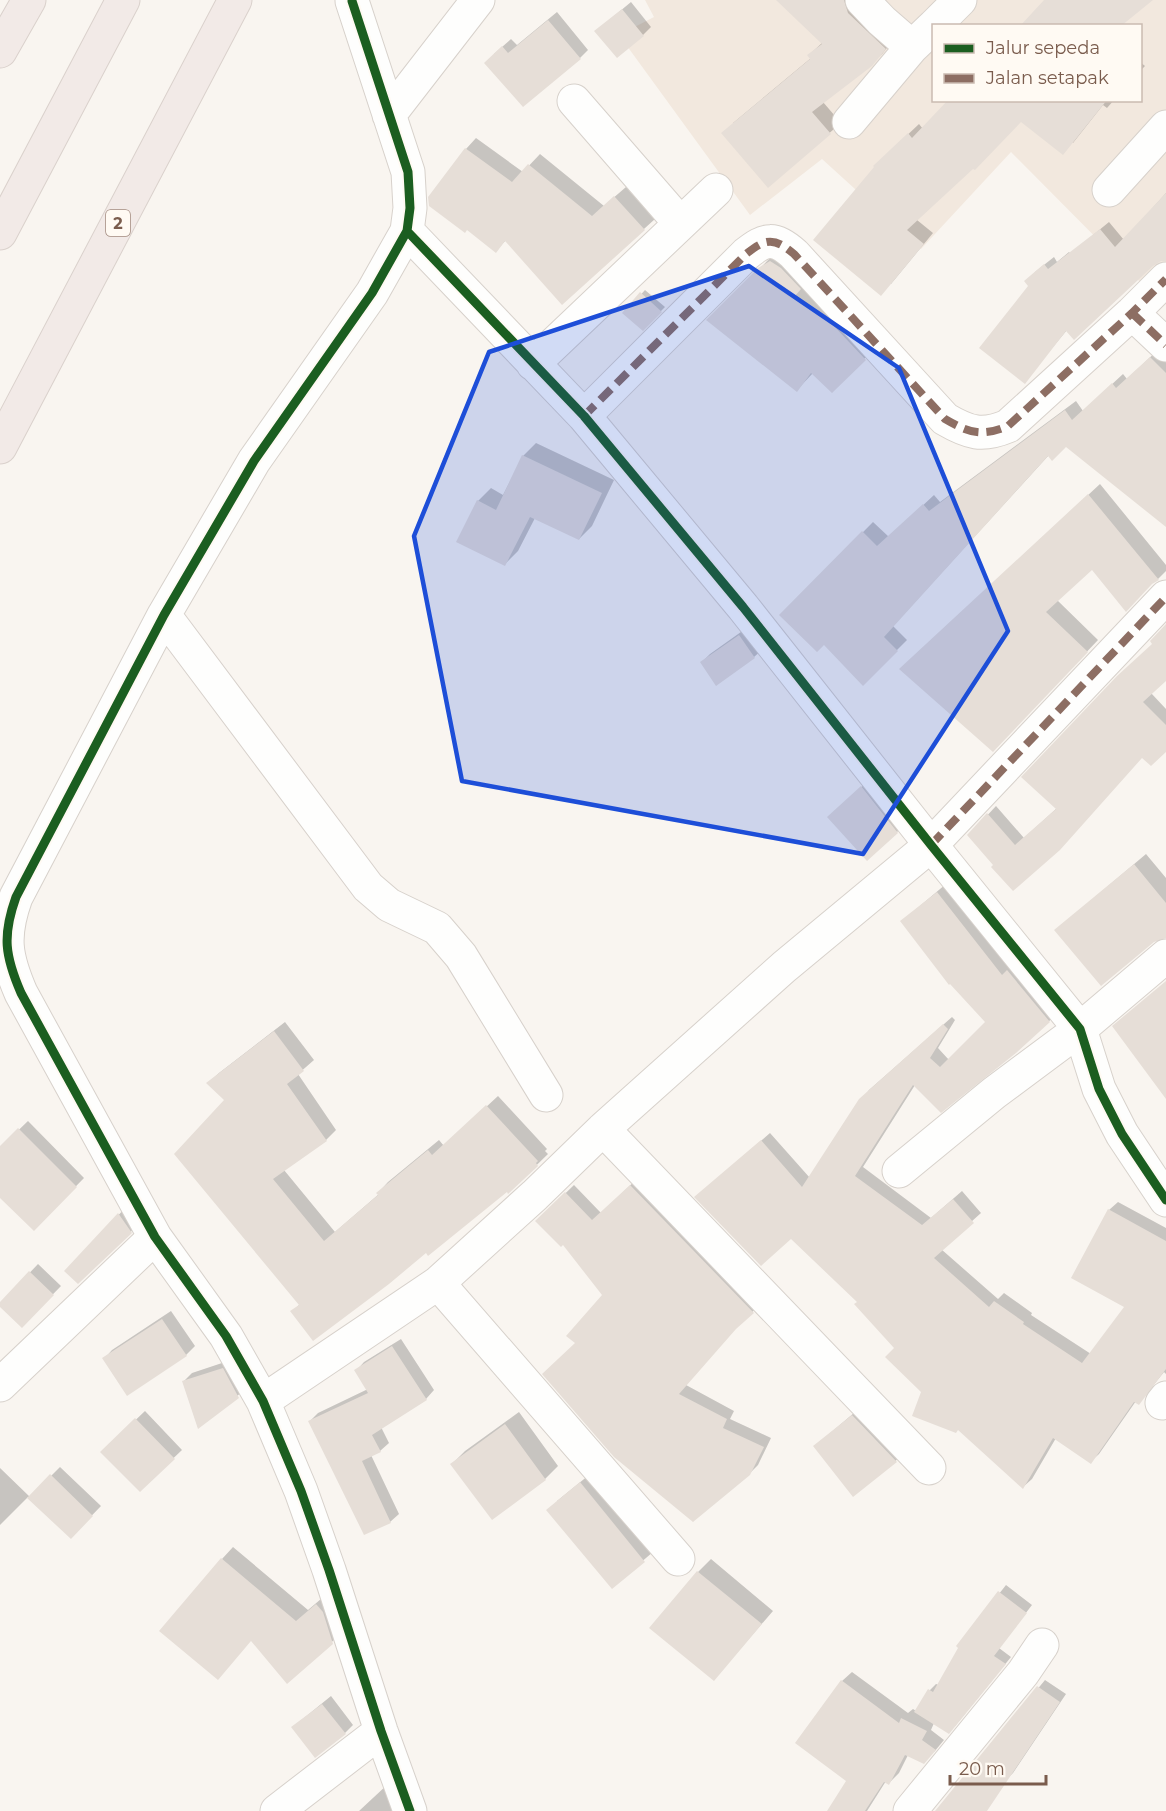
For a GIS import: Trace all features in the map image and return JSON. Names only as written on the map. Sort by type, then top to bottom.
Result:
[{"type":"highway","points":[[0,51],[29,0]]},
{"type":"highway","points":[[0,233],[123,0]]},
{"type":"highway","name":"2","points":[[0,447],[235,0]]},
{"type":"street","points":[[359,0],[389,115],[408,172],[410,208],[407,231],[372,293],[254,461],[164,615],[4,915],[8,957],[21,993],[155,1237],[226,1336],[263,1401],[311,1521],[410,1811]]},
{"type":"street","points":[[389,115],[478,0]]},
{"type":"street","points":[[849,122],[927,33],[882,21],[862,0]]},
{"type":"street","points":[[936,24],[960,0]]},
{"type":"street","points":[[574,101],[680,223]]},
{"type":"street","points":[[1109,190],[1166,127]]},
{"type":"street","points":[[533,364],[716,190]]},
{"type":"street","points":[[407,231],[584,416],[743,607],[1080,1029],[1099,1089],[1122,1134],[1166,1200]]},
{"type":"street","points":[[584,416],[746,254],[765,241],[776,241],[794,254],[945,419],[960,428],[976,433],[993,432],[1008,426],[1166,279]]},
{"type":"street","points":[[1132,313],[1166,345]]},
{"type":"street","points":[[263,1401],[438,1283],[535,1195],[603,1128],[784,967],[931,845],[1166,597]]},
{"type":"street","points":[[164,615],[368,887],[389,905],[437,928],[461,956],[546,1095]]},
{"type":"street","points":[[899,1171],[994,1093],[1080,1029],[1166,956]]},
{"type":"street","points":[[603,1128],[929,1468]]},
{"type":"street","points":[[0,1385],[155,1237]]},
{"type":"street","points":[[438,1283],[678,1559]]},
{"type":"street","points":[[910,1811],[1023,1672],[1042,1645]]},
{"type":"street","points":[[277,1811],[381,1731]]},
{"type":"highlighted area","points":[[749,266],[899,368],[1008,631],[863,854],[462,781],[414,536],[489,352]]},
{"type":"shaded area","points":[[645,0],[1166,0],[1166,267],[1147,289],[1011,152],[921,249],[822,159],[750,215],[619,35],[654,17]]},
{"type":"building","points":[[776,0],[844,0],[848,13],[886,49],[872,66],[812,112],[831,134],[768,188],[721,133],[810,59],[807,55],[822,44]]},
{"type":"building","points":[[1044,0],[1153,0],[1123,24],[1022,24]]},
{"type":"building","points":[[622,9],[644,36],[617,58],[594,31]]},
{"type":"building","points":[[548,20],[581,59],[523,107],[484,63],[502,46],[508,53]]},
{"type":"building","points":[[946,102],[1105,102],[1063,155],[1021,122],[975,170],[973,169],[907,230],[924,244],[881,296],[813,240],[873,166],[908,133],[912,138]]},
{"type":"building","points":[[465,148],[512,182],[528,164],[592,216],[614,196],[645,230],[562,305],[505,241],[496,253],[467,230],[465,233],[429,206],[428,197]]},
{"type":"building","points":[[1166,193],[1166,261],[1153,266],[1074,340],[1066,331],[1025,384],[979,348],[1028,286],[1024,281],[1044,264],[1048,269],[1100,229],[1115,247]]},
{"type":"building","points":[[770,261],[781,268],[801,289],[795,296],[833,325],[866,360],[832,393],[811,373],[797,392],[706,320],[758,268]]},
{"type":"building","points":[[640,292],[662,312],[643,331],[622,313]]},
{"type":"building","points":[[1150,357],[1166,373],[1166,527],[1066,447],[1052,461],[1048,456],[884,637],[898,651],[863,686],[824,645],[817,652],[779,615],[862,531],[877,546],[923,504],[929,511],[1065,410],[1072,420],[1112,383],[1116,388]]},
{"type":"building","points":[[522,455],[602,493],[579,540],[530,517],[505,566],[456,542],[477,500],[496,510]]},
{"type":"building","points":[[1088,494],[1159,580],[1152,584],[1126,612],[1092,570],[1046,612],[1088,652],[993,752],[899,669]]},
{"type":"building","points":[[1166,624],[1166,681],[1143,702],[1166,725],[1166,752],[1151,766],[1142,758],[1060,850],[1013,891],[967,835],[987,813],[1015,845],[1056,809],[1021,777],[1117,676],[1152,644],[1150,641]]},
{"type":"building","points":[[739,635],[755,658],[716,686],[700,662]]},
{"type":"building","points":[[861,786],[898,833],[867,861],[827,817]]},
{"type":"building","points":[[1134,864],[1166,903],[1166,938],[1154,942],[1101,986],[1054,930]]},
{"type":"building","points":[[937,892],[1002,975],[1007,970],[1050,1022],[1016,1053],[941,1113],[913,1085],[855,1176],[922,1225],[953,1199],[974,1223],[934,1258],[989,1307],[994,1301],[1024,1322],[1023,1324],[1082,1363],[1124,1307],[1071,1278],[1108,1209],[1166,1241],[1166,1369],[1139,1405],[1134,1402],[1091,1464],[1053,1438],[1023,1489],[958,1430],[956,1433],[912,1416],[921,1392],[885,1357],[894,1348],[854,1304],[857,1302],[791,1239],[761,1266],[694,1197],[761,1140],[802,1187],[859,1099],[943,1024],[948,1029],[930,1058],[940,1067],[985,1022],[949,985],[900,921]]},
{"type":"building","points":[[1166,981],[1166,1099],[1112,1026]]},
{"type":"building","points":[[274,1031],[304,1071],[287,1084],[327,1141],[273,1179],[324,1241],[378,1195],[376,1193],[428,1150],[432,1155],[486,1105],[538,1161],[536,1163],[538,1166],[508,1194],[507,1192],[428,1256],[426,1253],[313,1341],[290,1311],[299,1305],[174,1154],[224,1100],[206,1083]]},
{"type":"building","points":[[18,1128],[77,1187],[34,1231],[0,1198],[0,1146]]},
{"type":"building","points":[[630,1185],[754,1313],[736,1329],[679,1394],[727,1419],[723,1428],[764,1447],[750,1475],[693,1522],[614,1457],[542,1374],[575,1343],[566,1336],[602,1295],[563,1245],[561,1247],[535,1221],[565,1192],[592,1220]]},
{"type":"building","points":[[118,1213],[132,1233],[78,1284],[64,1271]]},
{"type":"building","points":[[29,1271],[54,1295],[22,1328],[0,1307],[0,1302]]},
{"type":"building","points":[[162,1319],[187,1356],[127,1396],[102,1358]]},
{"type":"building","points":[[392,1346],[427,1400],[372,1435],[381,1452],[362,1461],[391,1523],[364,1535],[308,1421],[368,1393],[354,1370]]},
{"type":"building","points":[[223,1368],[239,1398],[198,1429],[182,1381]]},
{"type":"building","points":[[852,1415],[897,1462],[853,1497],[813,1446]]},
{"type":"building","points":[[135,1418],[175,1459],[140,1492],[100,1452]]},
{"type":"building","points":[[505,1424],[546,1480],[492,1520],[450,1464]]},
{"type":"building","points":[[50,1474],[93,1516],[71,1539],[27,1498]]},
{"type":"building","points":[[580,1482],[645,1562],[612,1589],[546,1510]]},
{"type":"building","points":[[221,1558],[296,1621],[316,1604],[323,1612],[333,1644],[287,1684],[251,1641],[218,1680],[159,1631]]},
{"type":"building","points":[[697,1571],[762,1624],[714,1681],[649,1628]]},
{"type":"building","points":[[998,1591],[1027,1613],[994,1656],[1006,1664],[949,1734],[914,1712],[928,1689],[933,1692],[958,1648],[956,1646]]},
{"type":"building","points":[[841,1680],[899,1723],[901,1718],[927,1731],[922,1740],[936,1750],[924,1764],[905,1755],[889,1785],[884,1782],[865,1811],[827,1811],[846,1781],[795,1743]]},
{"type":"building","points":[[1037,1686],[1060,1702],[987,1811],[935,1811]]},
{"type":"building","points":[[322,1704],[346,1734],[315,1758],[291,1727]]},
{"type":"marked path","points":[[584,416],[746,254],[765,242],[775,242],[794,254],[945,419],[961,428],[976,432],[991,432],[1008,426],[1166,279]]},
{"type":"marked path","points":[[1132,313],[1166,345]]},
{"type":"marked path","points":[[931,845],[1166,597]]},
{"type":"cycle path","points":[[352,1],[408,172],[410,208],[407,231],[372,293],[254,461],[164,615],[16,897],[9,923],[7,946],[21,993],[155,1237],[226,1336],[263,1401],[301,1491],[410,1811]]},
{"type":"cycle path","points":[[407,231],[584,416],[743,607],[1080,1029],[1099,1089],[1122,1134],[1166,1200]]}]
